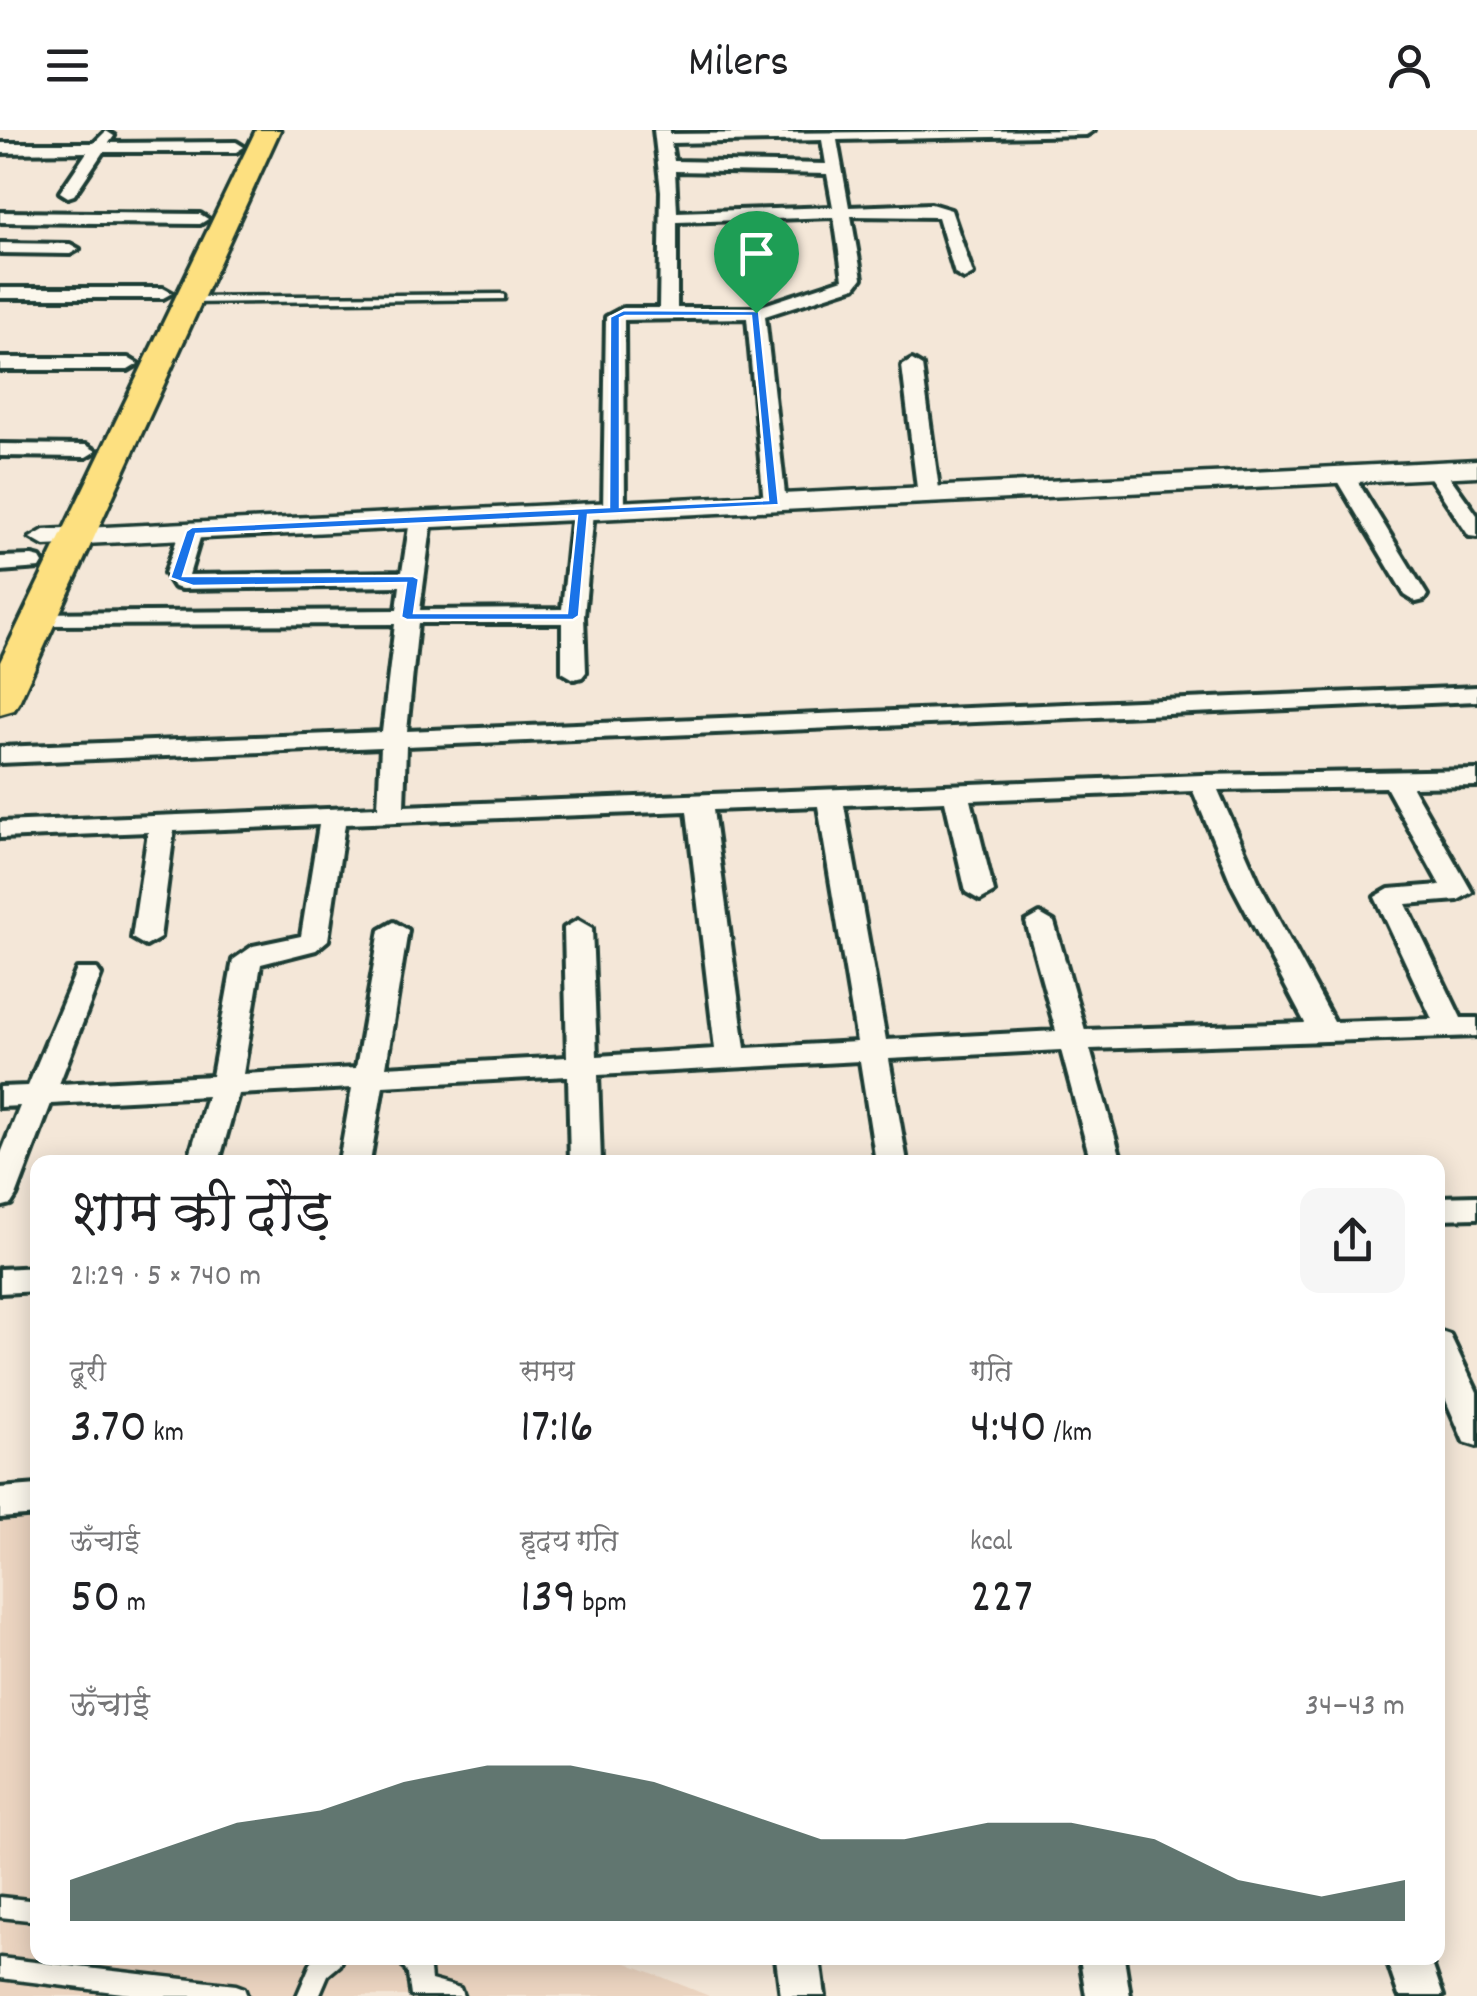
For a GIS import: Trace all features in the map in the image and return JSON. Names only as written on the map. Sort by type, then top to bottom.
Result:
[{"type":"main road","points":[[0,702],[38,551],[128,364],[175,296],[268,130]]},
{"type":"main road","points":[[27,607],[77,536],[175,296],[200,219],[240,139]]},
{"type":"street","points":[[9,130],[0,145],[98,148],[240,139]]},
{"type":"street","points":[[68,192],[111,130]]},
{"type":"street","points":[[668,312],[669,217],[663,134],[829,137],[1086,130]]},
{"type":"street","points":[[614,510],[615,317],[668,312],[756,313],[848,283],[852,278],[829,137]]},
{"type":"street","points":[[666,166],[739,191],[840,212],[940,211],[945,214],[964,274]]},
{"type":"street","points":[[669,217],[739,191],[833,170]]},
{"type":"street","points":[[0,217],[200,219]]},
{"type":"street","points":[[8,252],[70,249]]},
{"type":"street","points":[[0,293],[175,296]]},
{"type":"street","points":[[756,313],[774,503]]},
{"type":"street","points":[[0,364],[128,364]]},
{"type":"street","points":[[912,366],[929,496]]},
{"type":"street","points":[[0,450],[86,450]]},
{"type":"street","points":[[0,564],[77,536],[1477,468]]},
{"type":"street","points":[[1435,470],[1477,531]]},
{"type":"street","points":[[1343,474],[1416,595]]},
{"type":"street","points":[[574,672],[573,616],[583,512]]},
{"type":"street","points":[[391,814],[394,740],[422,520]]},
{"type":"street","points":[[192,531],[176,573],[182,582],[413,579]]},
{"type":"street","points":[[27,607],[407,617],[573,616]]},
{"type":"street","points":[[0,754],[1477,694]]},
{"type":"street","points":[[0,830],[1202,784],[1477,778]]},
{"type":"street","points":[[0,1096],[1071,1040],[1464,1027],[1389,897],[1458,892],[1395,780]]},
{"type":"street","points":[[1202,784],[1246,885],[1324,1032]]},
{"type":"street","points":[[956,793],[980,892]]},
{"type":"street","points":[[830,798],[891,1155]]},
{"type":"street","points":[[700,803],[731,1057]]},
{"type":"street","points":[[206,1155],[226,1084],[247,960],[264,950],[298,948],[314,940],[333,817]]},
{"type":"street","points":[[146,938],[162,823]]},
{"type":"street","points":[[1040,922],[1105,1155]]},
{"type":"street","points":[[578,928],[586,1155]]},
{"type":"street","points":[[356,1155],[394,930]]},
{"type":"street","points":[[0,1196],[87,975]]},
{"type":"street","points":[[1445,1208],[1477,1206]]},
{"type":"street","points":[[0,1281],[30,1279]]},
{"type":"street","points":[[1445,1360],[1477,1432]]},
{"type":"street","points":[[0,1503],[30,1501]]},
{"type":"street","points":[[799,1965],[803,1996]]},
{"type":"street","points":[[1103,1965],[1108,1996]]},
{"type":"street","points":[[1410,1965],[1421,1996]]},
{"type":"lane","points":[[175,296],[500,296]]},
{"type":"lane","points":[[0,1907],[30,1909]]},
{"type":"lane","points":[[308,1996],[324,1965]]},
{"type":"lane","points":[[415,1965],[422,1992],[452,1996]]},
{"type":"lane","points":[[0,1968],[236,1996]]},
{"type":"shaded area","points":[[30,1492],[30,1965],[632,1965],[709,1996],[0,1996],[0,1494]]},
{"type":"route","points":[[624,313],[756,313],[774,503],[583,512],[573,616],[407,617],[413,579],[182,582],[176,578],[192,531],[614,510],[615,317],[624,313]]}]
